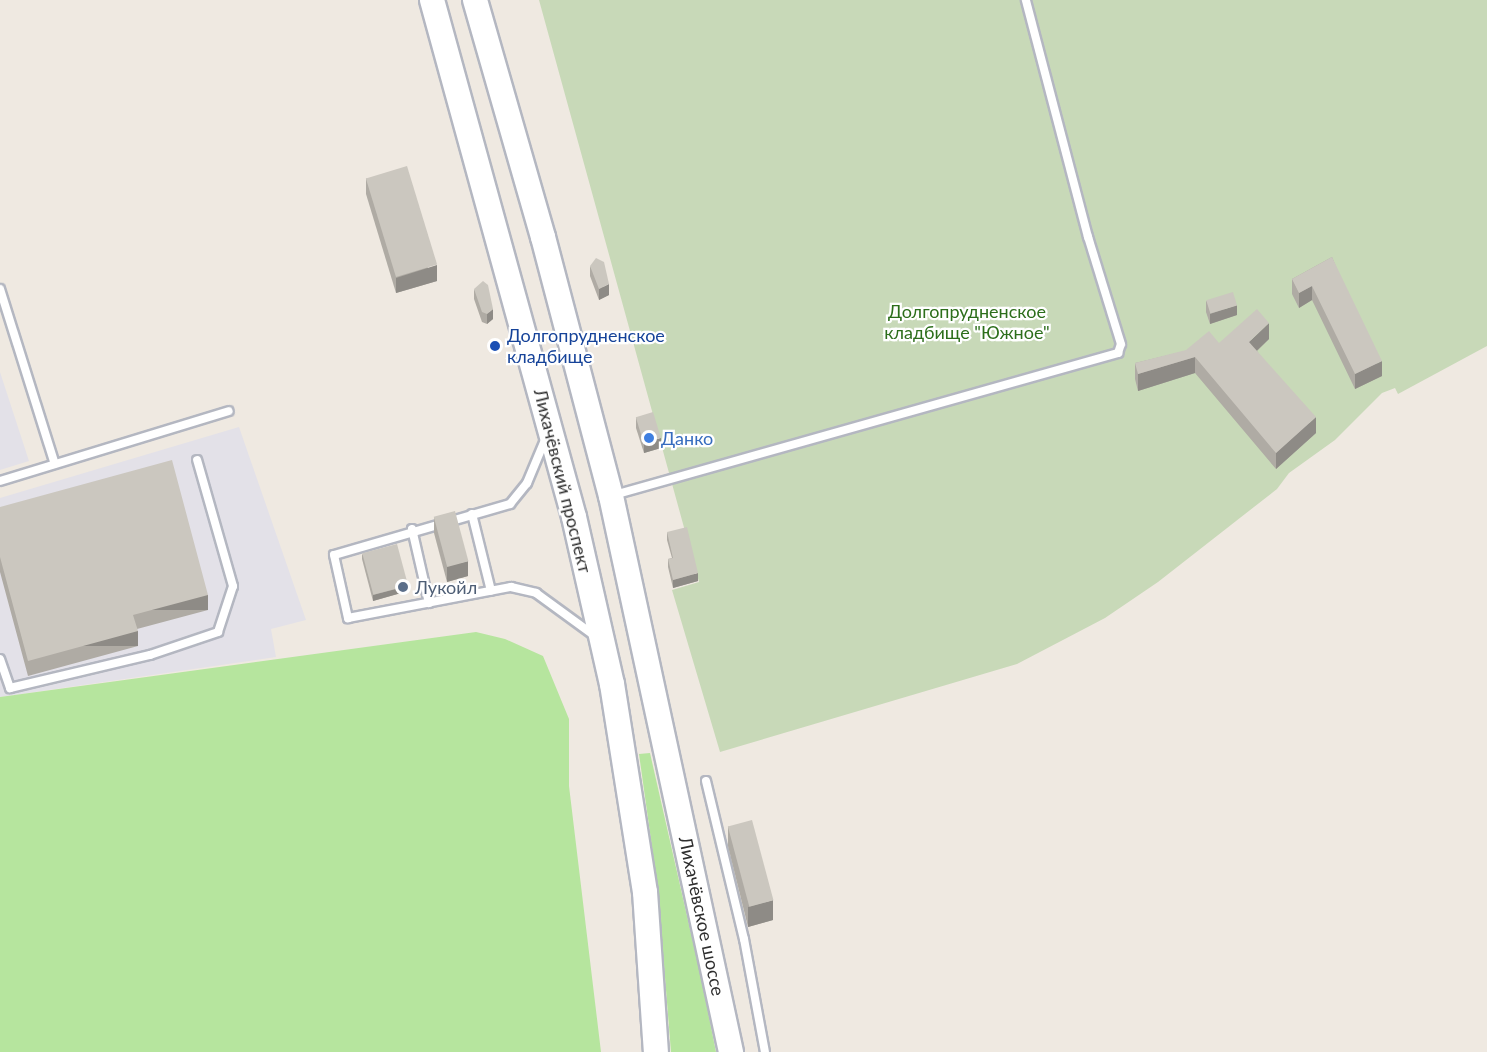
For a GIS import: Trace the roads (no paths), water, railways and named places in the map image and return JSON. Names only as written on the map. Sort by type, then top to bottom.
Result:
[{"type":"main road","name":"Лихачёвский проспект","points":[[432,0],[547,418],[602,642],[630,792],[645,892],[656,1052]]},
{"type":"main road","points":[[475,0],[543,237],[611,496]]},
{"type":"main road","name":"Лихачёвское шоссе","points":[[611,496],[731,1052]]},
{"type":"lane","points":[[611,496],[1118,353],[1121,344],[1088,237],[1026,0]]},
{"type":"lane","points":[[0,289],[55,464]]},
{"type":"lane","points":[[0,481],[229,411]]},
{"type":"lane","points":[[547,418],[544,447],[527,483],[510,504],[412,529],[334,555],[348,618],[511,587],[536,593],[602,642]]},
{"type":"lane","points":[[0,659],[10,688],[150,656],[218,632],[233,586],[197,460]]},
{"type":"lane","points":[[472,514],[491,591]]},
{"type":"lane","points":[[412,529],[429,603]]},
{"type":"lane","points":[[706,781],[744,939],[765,1052]]},
{"type":"place","name":"Долгопрудненское кладбище","points":[[495,346]]},
{"type":"place","name":"Данко","points":[[649,438]]},
{"type":"place","name":"Лукойл","points":[[403,587]]},
{"type":"park label","name":"Долгопрудненское кладбище \"Южное\"","points":[[967,322]]}]
